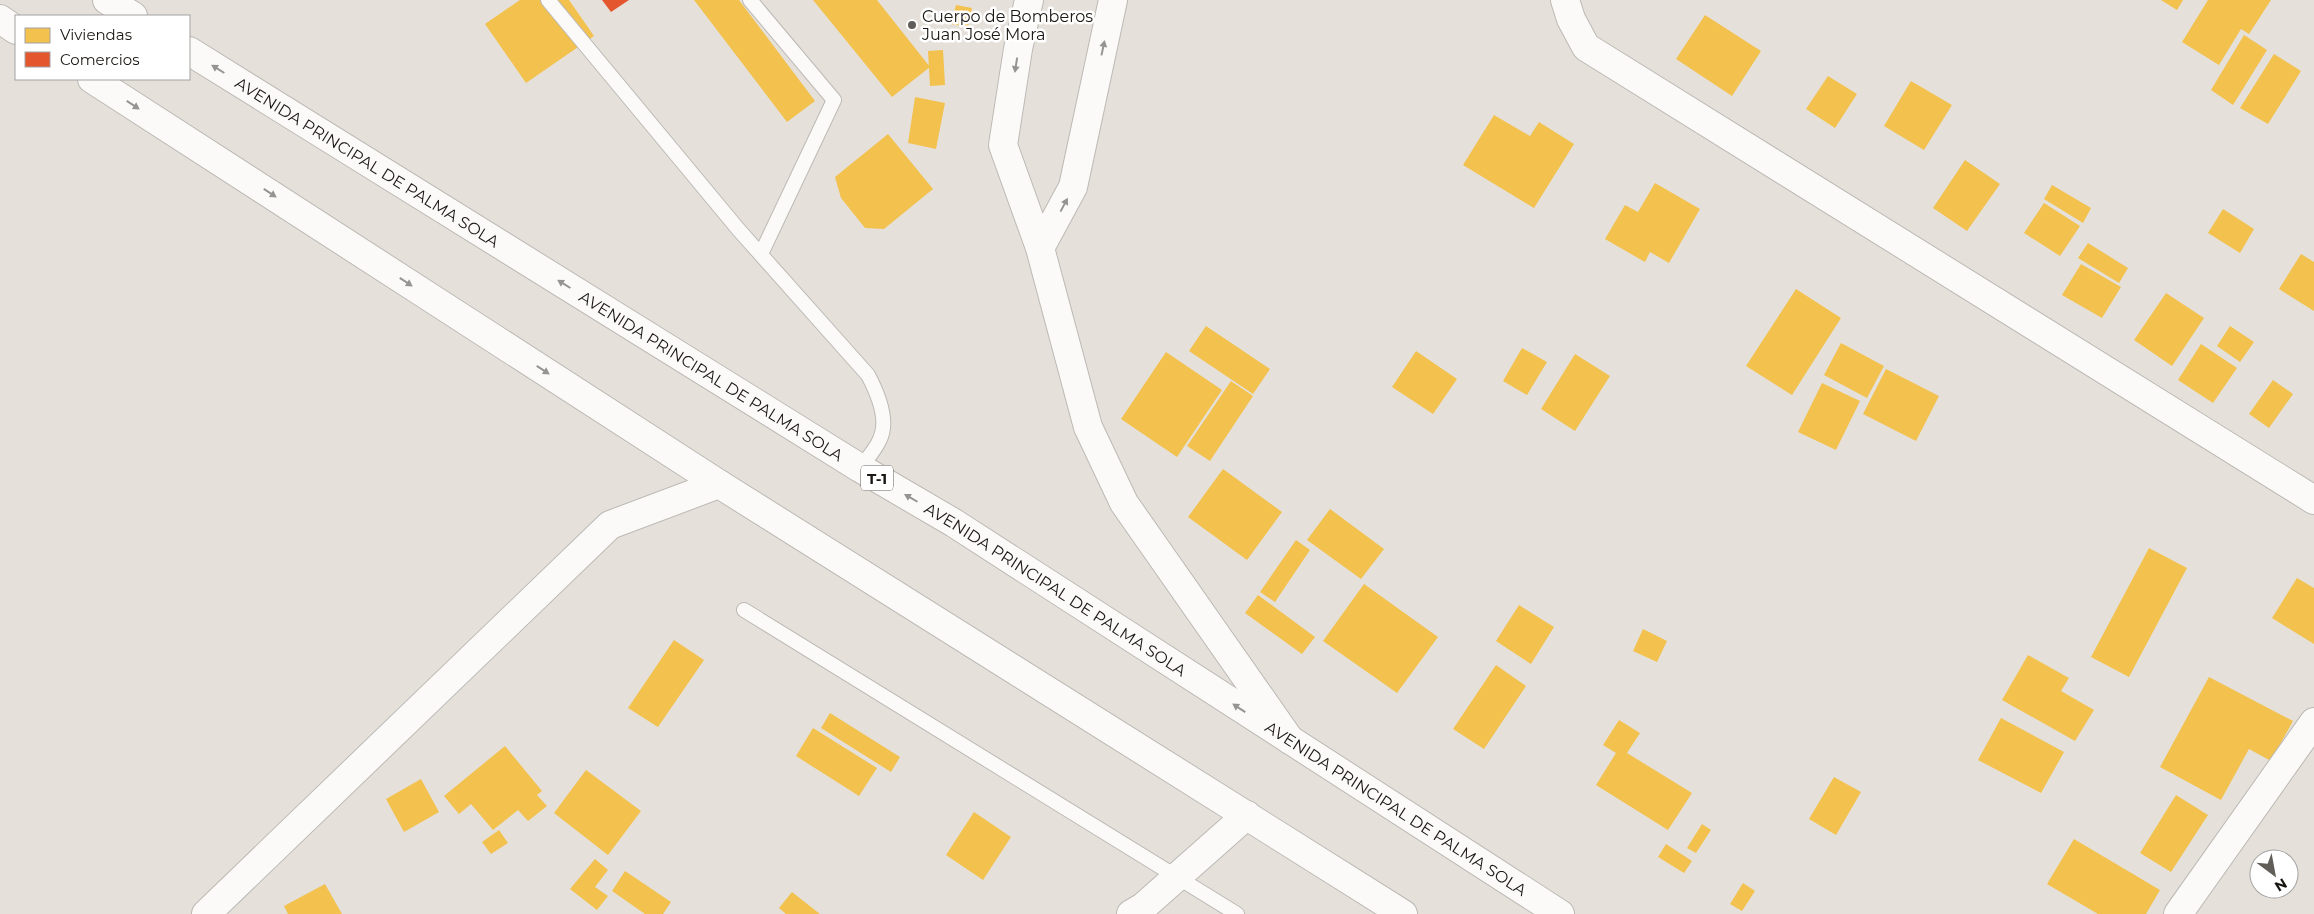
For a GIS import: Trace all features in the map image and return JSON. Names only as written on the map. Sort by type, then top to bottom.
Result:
[{"type":"main road","points":[[1029,0],[1018,48],[1003,145],[1040,248],[1088,427],[1124,503],[1291,741]]},
{"type":"main road","points":[[1040,248],[1073,187],[1113,0]]},
{"type":"main road","points":[[1565,0],[1571,19],[1586,47],[2314,500]]},
{"type":"main road","points":[[0,19],[15,29]]},
{"type":"main road","name":"AVENIDA PRINCIPAL DE PALMA SOLA","points":[[190,52],[860,468],[954,523],[1560,914]]},
{"type":"main road","points":[[94,80],[720,484],[1403,914]]},
{"type":"main road","points":[[206,914],[610,525],[720,484]]},
{"type":"main road","points":[[2178,914],[2314,722]]},
{"type":"main road","points":[[1131,914],[1143,907],[1247,816]]},
{"type":"lane","points":[[548,0],[760,254],[868,375],[877,392],[881,410],[881,438],[860,468]]},
{"type":"lane","points":[[750,0],[834,100],[760,254]]},
{"type":"lane","points":[[744,610],[1236,914]]},
{"type":"building: Viviendas","points":[[520,0],[569,0],[594,36],[526,83],[485,24]]},
{"type":"building: Viviendas","points":[[694,0],[739,0],[815,101],[787,122]]},
{"type":"building: Viviendas","points":[[813,0],[877,0],[930,67],[892,97]]},
{"type":"building: Viviendas","points":[[2161,0],[2183,0],[2177,10]]},
{"type":"building: Viviendas","points":[[2208,0],[2271,0],[2249,34],[2241,29],[2219,65],[2182,42]]},
{"type":"building: Viviendas","points":[[956,5],[972,8],[968,27],[951,24]]},
{"type":"building: Viviendas","points":[[1705,15],[1761,51],[1732,96],[1676,59]]},
{"type":"building: Viviendas","points":[[2244,35],[2267,50],[2233,105],[2211,90]]},
{"type":"building: Viviendas","points":[[943,50],[945,85],[930,86],[928,51]]},
{"type":"building: Viviendas","points":[[2274,54],[2301,71],[2268,124],[2240,108]]},
{"type":"building: Viviendas","points":[[1828,76],[1857,94],[1835,128],[1806,109]]},
{"type":"building: Viviendas","points":[[1911,81],[1952,105],[1924,150],[1884,126]]},
{"type":"building: Viviendas","points":[[915,97],[945,103],[936,149],[908,143]]},
{"type":"building: Viviendas","points":[[1494,115],[1530,136],[1539,122],[1574,144],[1534,208],[1463,165]]},
{"type":"building: Viviendas","points":[[888,134],[933,189],[884,229],[865,228],[841,198],[835,177]]},
{"type":"building: Viviendas","points":[[1965,160],[2000,184],[1967,231],[1933,208]]},
{"type":"building: Viviendas","points":[[1655,183],[1700,209],[1669,263],[1650,252],[1645,262],[1605,239],[1625,205],[1638,212]]},
{"type":"building: Viviendas","points":[[2052,185],[2091,208],[2083,223],[2044,199]]},
{"type":"building: Viviendas","points":[[2044,203],[2080,226],[2060,256],[2024,233]]},
{"type":"building: Viviendas","points":[[2223,209],[2254,229],[2240,253],[2208,233]]},
{"type":"building: Viviendas","points":[[2088,243],[2128,268],[2119,283],[2078,258]]},
{"type":"building: Viviendas","points":[[2301,254],[2314,262],[2314,311],[2279,289]]},
{"type":"building: Viviendas","points":[[2081,264],[2121,287],[2102,318],[2062,295]]},
{"type":"building: Viviendas","points":[[1796,289],[1841,318],[1792,395],[1746,366]]},
{"type":"building: Viviendas","points":[[2166,293],[2204,318],[2172,366],[2134,340]]},
{"type":"building: Viviendas","points":[[1206,326],[1270,369],[1253,394],[1189,351]]},
{"type":"building: Viviendas","points":[[2230,326],[2254,342],[2240,362],[2217,346]]},
{"type":"building: Viviendas","points":[[1841,343],[1884,366],[1867,398],[1824,375]]},
{"type":"building: Viviendas","points":[[2201,344],[2237,368],[2213,403],[2178,380]]},
{"type":"building: Viviendas","points":[[1522,348],[1547,362],[1527,395],[1503,381]]},
{"type":"building: Viviendas","points":[[1416,351],[1457,379],[1433,414],[1392,387]]},
{"type":"building: Viviendas","points":[[1166,352],[1222,390],[1177,457],[1121,419]]},
{"type":"building: Viviendas","points":[[1575,354],[1610,376],[1575,431],[1541,409]]},
{"type":"building: Viviendas","points":[[1886,369],[1939,396],[1916,441],[1863,414]]},
{"type":"building: Viviendas","points":[[2273,380],[2293,394],[2269,428],[2249,414]]},
{"type":"building: Viviendas","points":[[1231,381],[1253,396],[1210,461],[1187,446]]},
{"type":"building: Viviendas","points":[[1822,383],[1860,401],[1836,450],[1798,432]]},
{"type":"building: Viviendas","points":[[1223,469],[1282,512],[1247,560],[1188,517]]},
{"type":"building: Viviendas","points":[[1330,509],[1384,549],[1361,579],[1307,540]]},
{"type":"building: Viviendas","points":[[1296,540],[1310,550],[1275,602],[1260,592]]},
{"type":"building: Viviendas","points":[[2149,548],[2187,568],[2129,677],[2091,657]]},
{"type":"building: Viviendas","points":[[2297,578],[2314,588],[2314,644],[2272,618]]},
{"type":"building: Viviendas","points":[[1364,584],[1438,637],[1397,693],[1323,641]]},
{"type":"building: Viviendas","points":[[1258,595],[1315,637],[1302,654],[1245,613]]},
{"type":"building: Viviendas","points":[[1519,605],[1554,627],[1531,664],[1496,641]]},
{"type":"building: Viviendas","points":[[1643,629],[1667,641],[1657,662],[1633,651]]},
{"type":"building: Viviendas","points":[[674,640],[704,660],[658,727],[628,708]]},
{"type":"building: Viviendas","points":[[2028,655],[2069,678],[2061,691],[2094,710],[2075,741],[2002,700]]},
{"type":"building: Viviendas","points":[[1496,665],[1526,686],[1484,749],[1453,729]]},
{"type":"building: Viviendas","points":[[2209,677],[2293,721],[2271,761],[2249,749],[2221,800],[2160,767]]},
{"type":"building: Viviendas","points":[[830,713],[900,757],[891,772],[821,728]]},
{"type":"building: Viviendas","points":[[2001,718],[2064,752],[2041,793],[1978,760]]},
{"type":"building: Viviendas","points":[[1619,720],[1640,733],[1627,753],[1692,793],[1668,830],[1596,785],[1616,753],[1603,745]]},
{"type":"building: Viviendas","points":[[813,728],[877,768],[859,796],[796,756]]},
{"type":"building: Viviendas","points":[[505,746],[542,791],[537,795],[547,806],[528,821],[518,810],[493,830],[471,804],[459,814],[444,796]]},
{"type":"building: Viviendas","points":[[586,770],[641,811],[608,855],[554,813]]},
{"type":"building: Viviendas","points":[[1834,777],[1861,792],[1836,835],[1809,819]]},
{"type":"building: Viviendas","points":[[421,779],[439,812],[404,832],[386,799]]},
{"type":"building: Viviendas","points":[[2176,795],[2208,815],[2171,872],[2140,853]]},
{"type":"building: Viviendas","points":[[974,812],[1011,837],[983,880],[946,855]]},
{"type":"building: Viviendas","points":[[1702,824],[1711,830],[1696,853],[1687,848]]},
{"type":"building: Viviendas","points":[[499,830],[508,843],[491,854],[482,842]]},
{"type":"building: Viviendas","points":[[2074,839],[2160,890],[2146,914],[2098,914],[2047,884]]},
{"type":"building: Viviendas","points":[[1666,844],[1692,861],[1684,873],[1658,857]]},
{"type":"building: Viviendas","points":[[595,859],[608,870],[595,887],[608,896],[597,910],[570,889]]},
{"type":"building: Viviendas","points":[[625,871],[671,902],[663,914],[645,914],[612,891]]},
{"type":"building: Viviendas","points":[[1743,883],[1755,891],[1742,911],[1730,904]]},
{"type":"building: Viviendas","points":[[325,884],[342,914],[288,914],[284,906]]},
{"type":"building: Viviendas","points":[[792,892],[820,914],[786,914],[779,908]]},
{"type":"building: Comercios","points":[[602,0],[629,0],[611,12]]},
{"type":"place","name":"Cuerpo de Bomberos Juan José Mora","points":[[912,25]]}]
